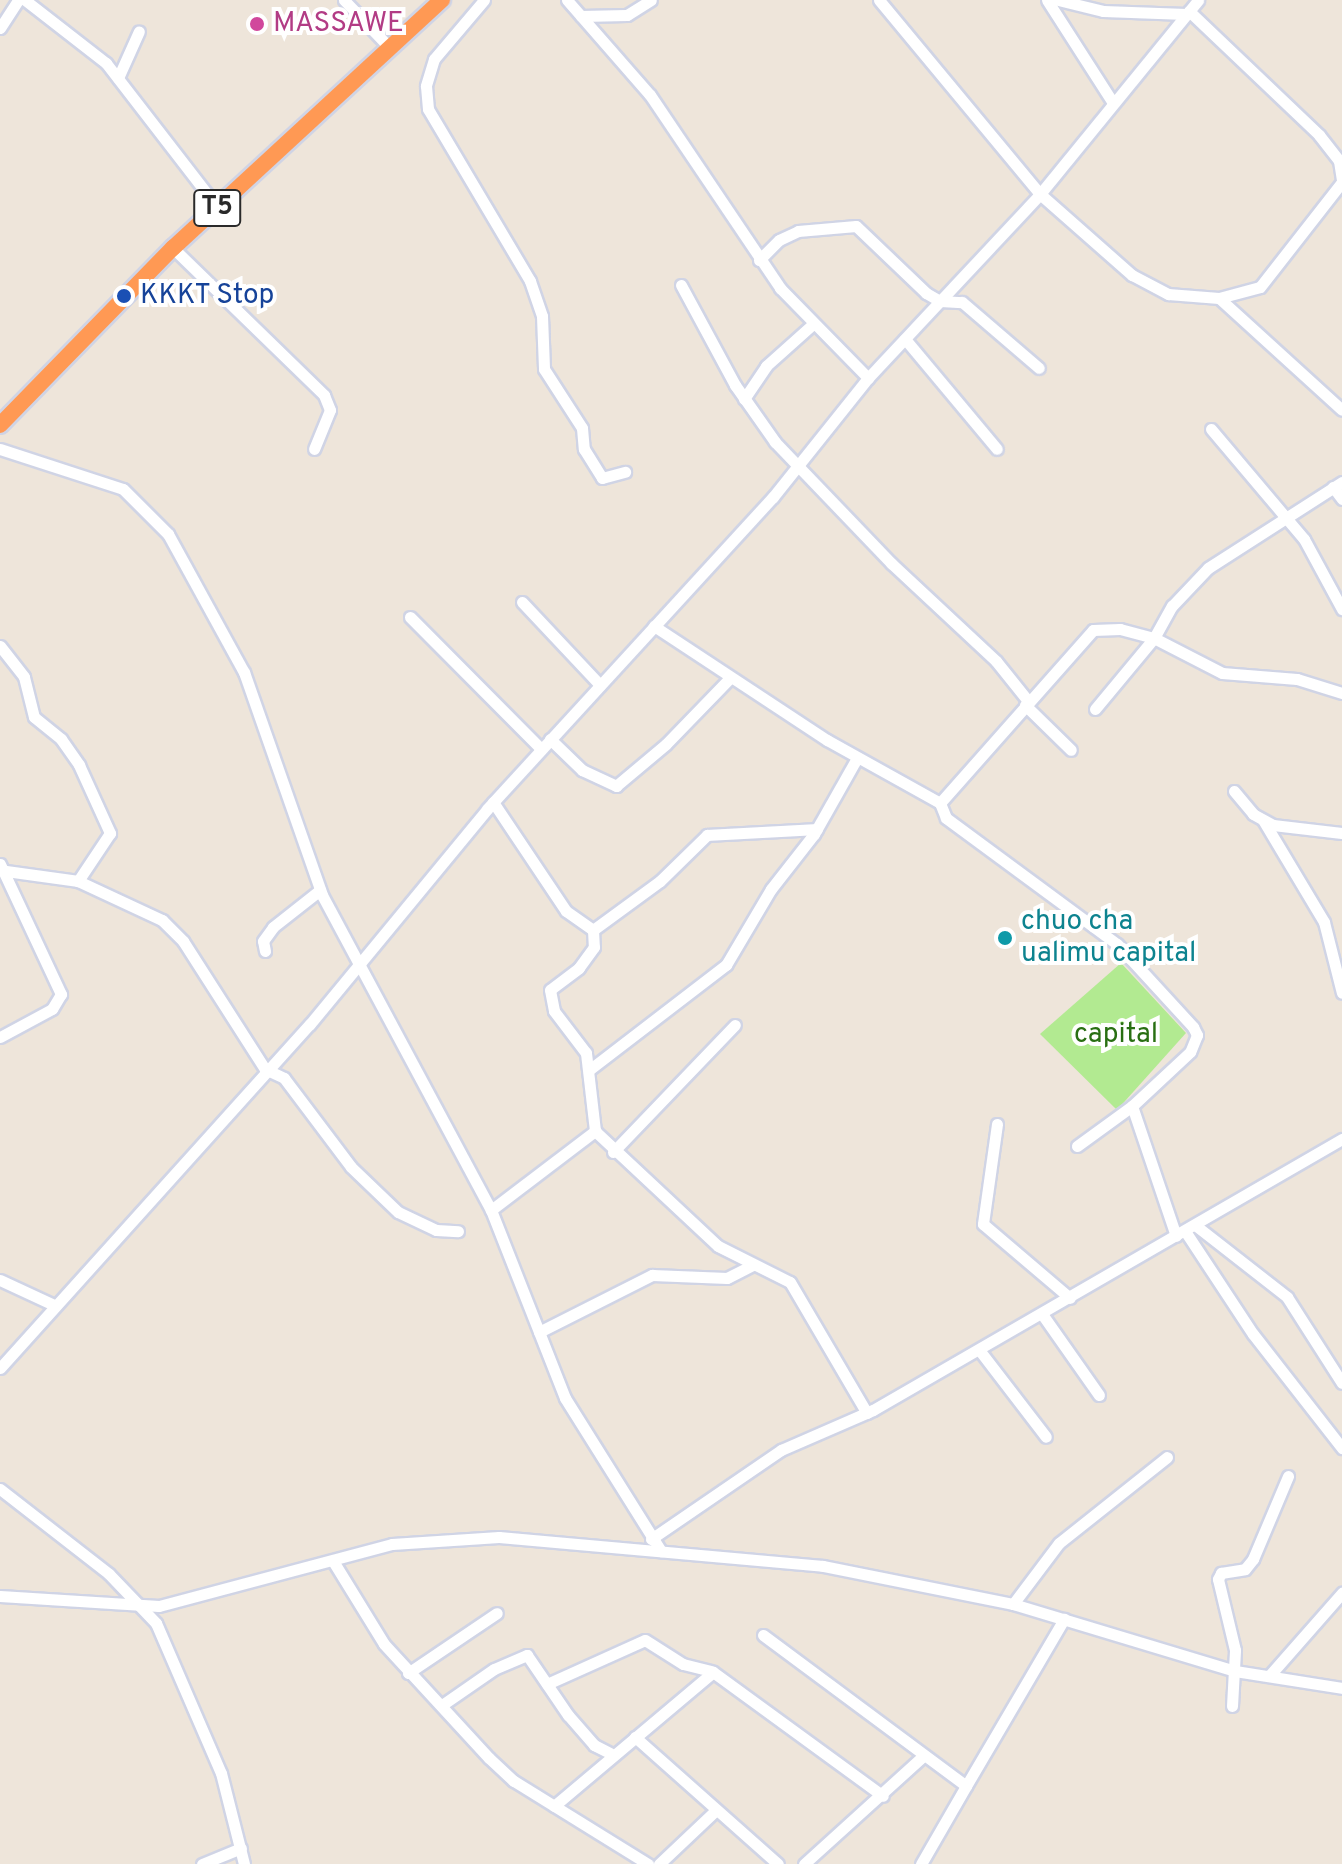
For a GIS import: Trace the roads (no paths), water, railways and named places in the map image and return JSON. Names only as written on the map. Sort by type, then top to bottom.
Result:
[{"type":"highway","name":"T5","points":[[0,425],[173,248],[442,0]]},
{"type":"street","points":[[0,28],[18,0]]},
{"type":"street","points":[[25,0],[89,47],[118,78],[218,208]]},
{"type":"street","points":[[344,0],[389,47]]},
{"type":"street","points":[[484,0],[434,59],[426,86],[428,109],[530,281],[542,316],[544,369],[582,428],[584,449],[602,478],[625,472]]},
{"type":"street","points":[[567,0],[650,95],[759,260],[813,324],[868,378]]},
{"type":"street","points":[[581,16],[627,15],[651,0]]},
{"type":"street","points":[[879,0],[1040,194],[1132,275],[1168,294],[1219,298],[1260,287],[1342,181],[1339,161],[1319,135],[1187,12],[1103,11],[1058,0]]},
{"type":"street","points":[[1047,0],[1113,103]]},
{"type":"street","points":[[0,1368],[361,965],[493,802],[799,464],[868,378],[1040,194],[1198,0]]},
{"type":"street","points":[[118,78],[139,31]]},
{"type":"street","points":[[759,260],[789,234],[856,226],[940,301],[962,302],[1039,368]]},
{"type":"street","points":[[173,248],[324,395],[330,410],[314,449]]},
{"type":"street","points":[[681,285],[744,399],[775,442],[891,563],[996,661],[1026,703],[1071,750]]},
{"type":"street","points":[[1219,298],[1342,410]]},
{"type":"street","points":[[744,399],[766,366],[813,324]]},
{"type":"street","points":[[905,339],[997,449]]},
{"type":"street","points":[[1211,429],[1285,515],[1313,553],[1342,609]]},
{"type":"street","points":[[0,449],[123,489],[168,534],[244,672],[320,890],[491,1210],[565,1398],[661,1551]]},
{"type":"street","points":[[1095,709],[1154,638],[1172,606],[1208,568],[1285,515],[1337,485],[1342,499]]},
{"type":"street","points":[[522,602],[600,685]]},
{"type":"street","points":[[410,617],[541,749]]},
{"type":"street","points":[[654,626],[857,758],[940,803],[946,818],[1117,944],[1193,1027],[1195,1046],[1132,1106],[1077,1146]]},
{"type":"street","points":[[940,803],[1093,630],[1120,629],[1154,638],[1222,673],[1297,679],[1341,695]]},
{"type":"street","points":[[0,646],[24,677],[34,717],[61,739],[79,765],[110,833],[78,881]]},
{"type":"street","points":[[550,739],[582,770],[616,786],[666,744],[730,678]]},
{"type":"street","points":[[589,1070],[717,975],[771,889],[817,829],[857,758]]},
{"type":"street","points":[[1234,791],[1263,820],[1324,922],[1342,993]]},
{"type":"street","points":[[493,802],[566,911],[593,930]]},
{"type":"street","points":[[1263,820],[1280,827],[1342,833]]},
{"type":"street","points":[[593,930],[660,881],[707,835],[817,829]]},
{"type":"street","points":[[3,867],[78,881],[172,930],[265,1069],[284,1078],[351,1167],[398,1212],[436,1230],[458,1231]]},
{"type":"street","points":[[0,1037],[52,1009],[61,994],[3,867]]},
{"type":"street","points":[[265,951],[263,941],[273,927],[320,890]]},
{"type":"street","points":[[593,930],[594,947],[579,968],[550,990],[554,1011],[586,1053],[595,1131],[613,1152],[700,1231],[796,1289],[867,1413]]},
{"type":"street","points":[[613,1152],[735,1025]]},
{"type":"street","points":[[1132,1106],[1185,1231],[1253,1334],[1342,1448]]},
{"type":"street","points":[[997,1124],[983,1224],[1070,1298]]},
{"type":"street","points":[[491,1210],[595,1131]]},
{"type":"street","points":[[651,1539],[781,1450],[867,1413],[980,1351],[1342,1139]]},
{"type":"street","points":[[1185,1231],[1287,1297],[1342,1383]]},
{"type":"street","points":[[539,1332],[652,1275],[727,1278],[753,1265]]},
{"type":"street","points":[[0,1280],[54,1305]]},
{"type":"street","points":[[1042,1314],[1099,1395]]},
{"type":"street","points":[[980,1351],[1046,1437]]},
{"type":"street","points":[[1013,1604],[1059,1543],[1167,1457]]},
{"type":"street","points":[[1232,1706],[1235,1671],[1218,1579],[1221,1573],[1245,1569],[1253,1559],[1288,1476]]},
{"type":"street","points":[[0,1489],[145,1607],[204,1728],[244,1864]]},
{"type":"street","points":[[0,1596],[145,1607],[429,1537],[499,1537],[823,1566],[1013,1604],[1235,1671],[1342,1688]]},
{"type":"street","points":[[333,1561],[384,1644],[408,1673],[514,1781],[648,1864]]},
{"type":"street","points":[[1269,1676],[1342,1593]]},
{"type":"street","points":[[408,1673],[497,1613]]},
{"type":"street","points":[[921,1864],[1064,1619]]},
{"type":"street","points":[[763,1635],[966,1786]]},
{"type":"street","points":[[547,1684],[645,1640],[683,1664],[713,1672],[883,1796]]},
{"type":"street","points":[[442,1705],[522,1654],[533,1661],[594,1745],[610,1753]]},
{"type":"street","points":[[554,1806],[610,1753],[635,1737],[713,1672]]},
{"type":"street","points":[[635,1737],[714,1812],[778,1864]]},
{"type":"street","points":[[804,1864],[883,1796],[923,1756]]},
{"type":"street","points":[[659,1864],[714,1812]]},
{"type":"street","points":[[202,1864],[241,1848]]},
{"type":"place","name":"MASSAWE","points":[[257,24]]},
{"type":"place","name":"KKKT Stop","points":[[124,296]]},
{"type":"place","name":"chuo cha ualimu capital","points":[[1005,938]]},
{"type":"park label","name":"capital","points":[[1116,1035]]}]
